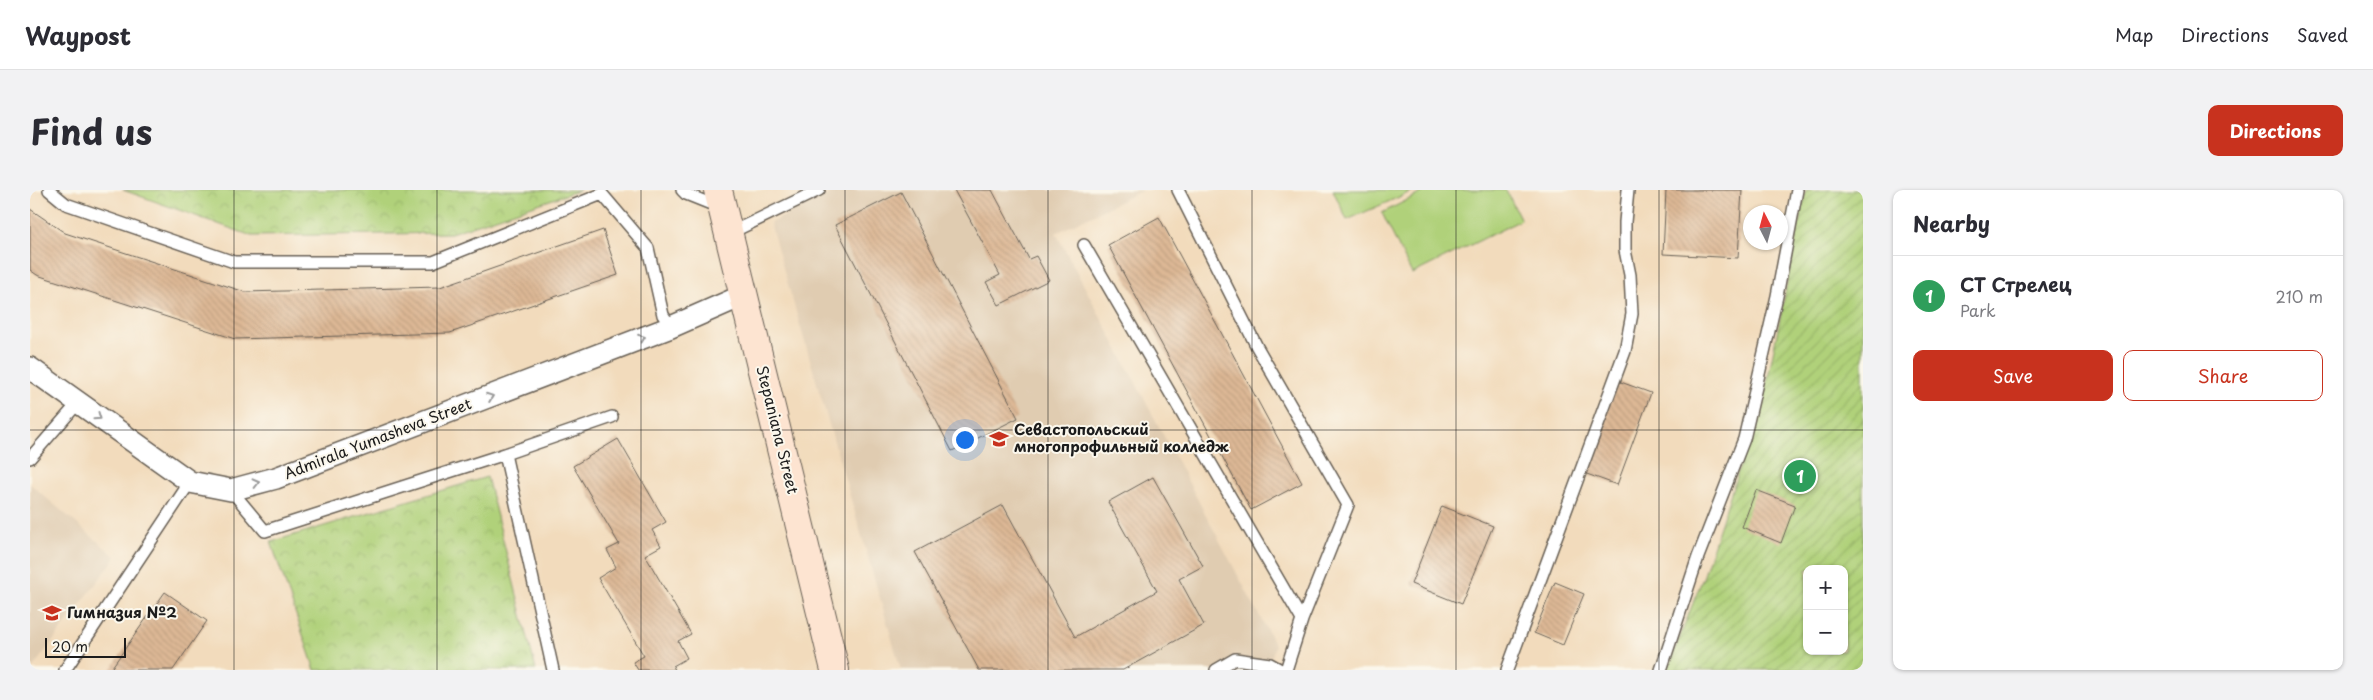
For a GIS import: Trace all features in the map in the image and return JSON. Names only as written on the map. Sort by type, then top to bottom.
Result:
[{"type":"main road","name":"Stepaniana Street","points":[[724,211],[836,670]]},
{"type":"street","name":"Admirala Yumasheva Street","points":[[30,368],[190,482],[231,490],[276,478],[671,327],[744,295]]},
{"type":"lane","points":[[49,190],[66,204],[234,262],[433,262],[602,194],[648,248],[663,315],[671,327]]},
{"type":"lane","points":[[682,190],[686,194],[724,211],[819,190]]},
{"type":"lane","points":[[1178,190],[1257,347],[1348,505],[1302,620],[1286,670]]},
{"type":"lane","points":[[1507,670],[1625,351],[1632,314],[1630,275],[1625,250],[1628,190]]},
{"type":"lane","points":[[1661,670],[1698,557],[1744,439],[1777,296],[1797,190]]},
{"type":"lane","points":[[1084,245],[1302,620]]},
{"type":"lane","points":[[30,458],[78,402]]},
{"type":"lane","points":[[231,490],[265,531],[506,454],[612,417]]},
{"type":"lane","points":[[506,454],[553,670]]},
{"type":"lane","points":[[65,670],[190,482]]},
{"type":"lane","points":[[1216,670],[1235,659],[1270,664],[1281,670]]},
{"type":"shaded area","name":"Севастопольский многопрофильный колледж","points":[[836,190],[1143,190],[1056,233],[1275,645],[1268,670],[901,670],[770,223]]},
{"type":"shaded area","name":"Гимназия №2","points":[[30,484],[116,557],[31,670],[30,670]]},
{"type":"green space","points":[[123,190],[580,190],[451,233],[252,236]]},
{"type":"green space","points":[[1333,190],[1415,190],[1347,220]]},
{"type":"green space","points":[[1427,190],[1506,190],[1521,220],[1412,274],[1382,213]]},
{"type":"green space","points":[[1806,190],[1863,190],[1863,670],[1667,670],[1704,575],[1767,383]]},
{"type":"green space","points":[[487,477],[536,670],[315,670],[271,542]]},
{"type":"building","points":[[954,190],[992,190],[1029,259],[1036,256],[1049,280],[999,305],[986,282],[1000,275]]},
{"type":"building","points":[[1666,190],[1742,190],[1738,258],[1663,254]]},
{"type":"building","points":[[901,192],[1018,418],[952,451],[835,225]]},
{"type":"building","points":[[30,209],[65,233],[245,292],[440,287],[603,230],[618,275],[450,333],[235,339],[37,275],[30,270]]},
{"type":"building","points":[[1159,217],[1302,483],[1251,510],[1108,245]]},
{"type":"building","points":[[1618,381],[1651,393],[1617,485],[1584,473]]},
{"type":"building","points":[[618,439],[666,522],[652,530],[661,546],[645,555],[691,634],[678,641],[687,658],[673,666],[675,670],[638,670],[633,662],[644,656],[598,578],[616,567],[607,550],[619,544],[573,466]]},
{"type":"building","points":[[1153,477],[1203,566],[1179,579],[1204,625],[1123,670],[979,670],[915,552],[1003,505],[1075,637],[1157,591],[1108,502]]},
{"type":"building","points":[[1756,490],[1795,505],[1781,543],[1742,527]]},
{"type":"building","points":[[1442,506],[1493,526],[1461,604],[1411,584]]},
{"type":"building","points":[[1555,582],[1584,594],[1563,645],[1534,633]]},
{"type":"building","points":[[165,592],[207,621],[173,670],[110,670]]},
{"type":"place","name":"Севастопольский многопрофильный колледж","points":[[999,439]]},
{"type":"place","name":"СТ Стрелец","points":[[1800,476]]},
{"type":"place","name":"Гимназия №2","points":[[52,613]]}]
